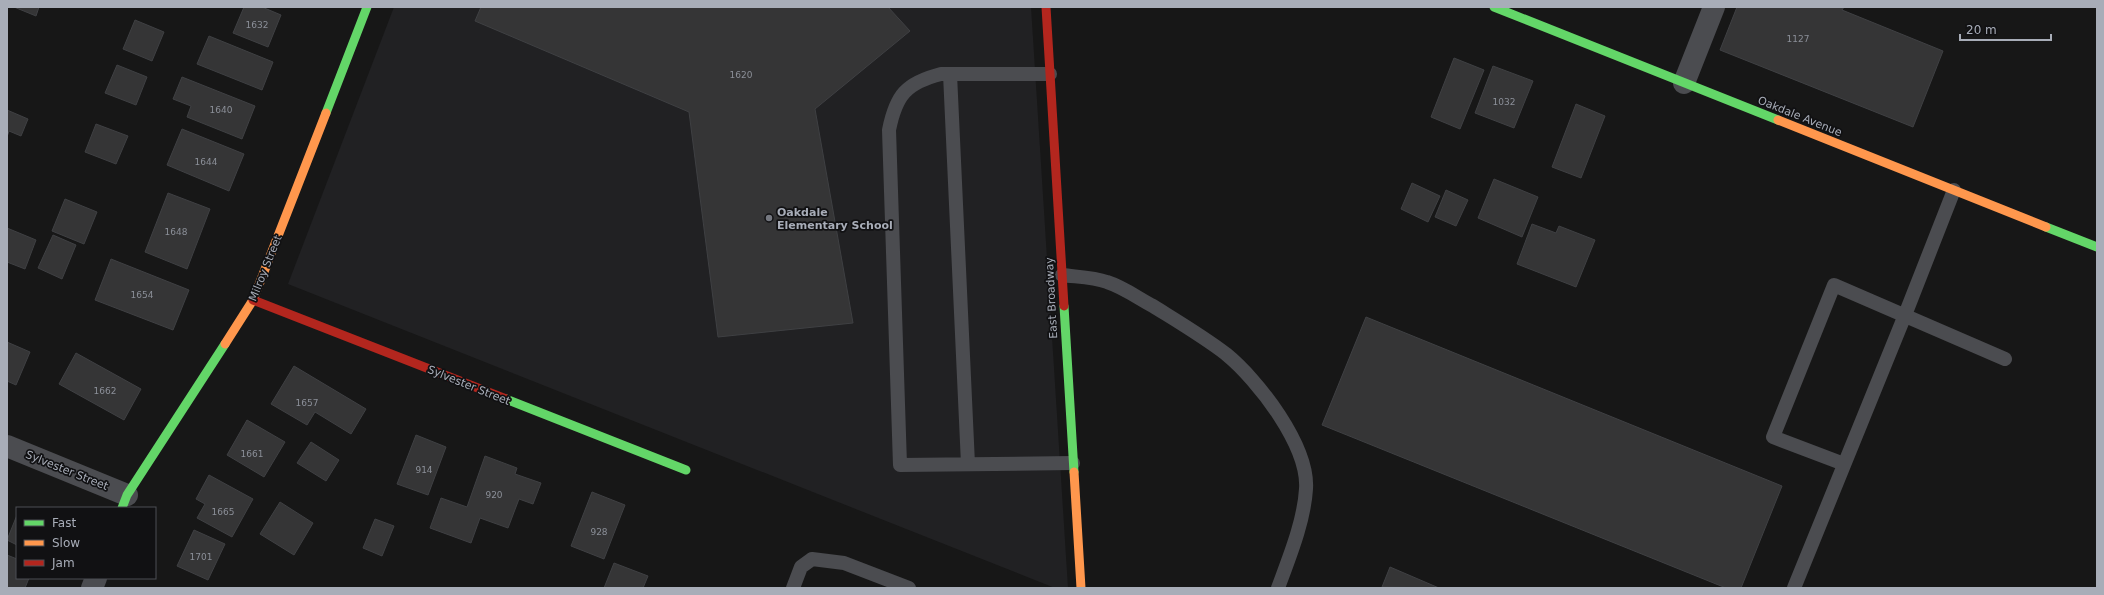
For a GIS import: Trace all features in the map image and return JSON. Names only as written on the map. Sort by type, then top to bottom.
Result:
[{"type":"street","name":"Milroy Street","points":[[125,502],[253,300],[367,7]]},
{"type":"street","name":"East Broadway","points":[[1046,7],[1080,588]]},
{"type":"street","name":"Oakdale Avenue","points":[[1494,7],[2097,247]]},
{"type":"street","points":[[1684,83],[1714,7]]},
{"type":"street","name":"Sylvester Street","points":[[253,300],[686,470]]},
{"type":"street","name":"Sylvester Street","points":[[7,446],[125,502]]},
{"type":"lane","points":[[1050,74],[950,74],[928,78],[912,85],[899,97],[892,112],[888,130],[900,465],[1073,463]]},
{"type":"lane","points":[[950,74],[968,464]]},
{"type":"lane","points":[[1794,588],[1954,190]]},
{"type":"lane","points":[[1062,275],[1107,282],[1122,288],[1167,314],[1226,355],[1252,380],[1292,434],[1302,459],[1306,488],[1295,544],[1278,588]]},
{"type":"lane","points":[[1844,464],[1773,437],[1834,285],[2005,359]]},
{"type":"lane","points":[[793,588],[801,567],[812,559],[844,563],[909,588]]},
{"type":"shaded area","points":[[394,7],[1031,7],[1068,588],[1055,588],[288,284]]},
{"type":"building","points":[[14,7],[39,7],[36,16]]},
{"type":"building","points":[[244,7],[262,7],[281,15],[268,47],[233,33]]},
{"type":"building","name":"Oakdale Elementary School","points":[[481,7],[888,7],[910,31],[815,109],[853,323],[718,337],[689,112],[475,21]]},
{"type":"building","points":[[1737,7],[1844,7],[1842,10],[1943,51],[1913,127],[1720,50]]},
{"type":"building","points":[[135,20],[164,32],[152,61],[123,49]]},
{"type":"building","points":[[209,36],[273,62],[262,90],[197,64]]},
{"type":"building","points":[[1454,58],[1484,70],[1460,129],[1431,117]]},
{"type":"building","points":[[117,65],[147,77],[136,105],[105,93]]},
{"type":"building","points":[[1493,66],[1533,81],[1514,128],[1475,113]]},
{"type":"building","points":[[182,77],[255,106],[242,139],[187,117],[191,106],[173,99]]},
{"type":"building","points":[[1576,104],[1605,116],[1581,178],[1552,167]]},
{"type":"building","points":[[7,110],[28,119],[21,136],[9,131],[7,137]]},
{"type":"building","points":[[96,124],[128,136],[116,164],[85,152]]},
{"type":"building","points":[[182,129],[244,154],[229,191],[167,165]]},
{"type":"building","points":[[1494,179],[1538,197],[1522,237],[1478,218]]},
{"type":"building","points":[[1412,183],[1440,196],[1428,222],[1401,209]]},
{"type":"building","points":[[1446,190],[1468,200],[1456,226],[1435,217]]},
{"type":"building","points":[[168,193],[210,209],[187,269],[145,252]]},
{"type":"building","points":[[65,199],[97,212],[84,244],[52,231]]},
{"type":"building","points":[[1532,224],[1556,233],[1559,226],[1595,240],[1576,287],[1517,264]]},
{"type":"building","points":[[7,228],[36,240],[25,269],[7,262]]},
{"type":"building","points":[[53,235],[76,245],[62,279],[38,268]]},
{"type":"building","points":[[111,259],[189,290],[173,330],[95,300]]},
{"type":"building","points":[[1366,317],[1782,486],[1741,588],[1726,588],[1322,425]]},
{"type":"building","points":[[7,342],[30,352],[16,385],[7,381]]},
{"type":"building","points":[[76,353],[141,389],[124,420],[59,384]]},
{"type":"building","points":[[294,366],[366,409],[351,434],[315,412],[307,425],[271,404]]},
{"type":"building","points":[[247,420],[285,442],[264,477],[227,455]]},
{"type":"building","points":[[416,435],[446,447],[428,495],[397,484]]},
{"type":"building","points":[[311,442],[339,460],[326,481],[297,463]]},
{"type":"building","points":[[485,456],[517,468],[515,474],[541,483],[533,504],[519,499],[508,528],[480,518],[471,543],[430,528],[441,498],[467,507]]},
{"type":"building","points":[[209,475],[253,499],[232,537],[197,518],[205,504],[196,499]]},
{"type":"building","points":[[592,492],[625,505],[604,559],[571,546]]},
{"type":"building","points":[[280,502],[313,523],[294,555],[260,534]]},
{"type":"building","points":[[16,518],[16,544],[7,540]]},
{"type":"building","points":[[375,519],[394,526],[382,556],[363,548]]},
{"type":"building","points":[[194,530],[225,544],[208,580],[177,566]]},
{"type":"building","points":[[7,555],[16,559],[16,579],[29,579],[25,588],[7,588]]},
{"type":"building","points":[[614,563],[648,576],[643,588],[604,588]]},
{"type":"building","points":[[1390,567],[1439,588],[1382,587]]},
{"type":"traffic: fast","points":[[326,113],[367,7]]},
{"type":"traffic: fast","points":[[1494,7],[1778,120]]},
{"type":"traffic: fast","points":[[2046,227],[2097,247]]},
{"type":"traffic: fast","points":[[1064,306],[1074,472]]},
{"type":"traffic: fast","points":[[122,507],[127,495],[225,344]]},
{"type":"traffic: fast","points":[[506,399],[686,470]]},
{"type":"traffic: slow","points":[[225,344],[253,300],[326,113]]},
{"type":"traffic: slow","points":[[1778,120],[2046,227]]},
{"type":"traffic: slow","points":[[1074,472],[1081,588]]},
{"type":"traffic: jam","points":[[1046,7],[1064,306]]},
{"type":"traffic: jam","points":[[253,300],[506,399]]},
{"type":"place","name":"Oakdale Elementary School","points":[[769,218]]}]
